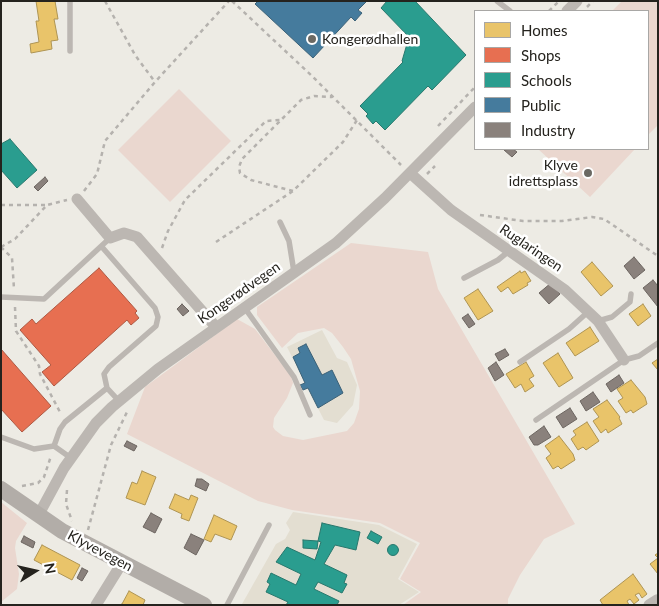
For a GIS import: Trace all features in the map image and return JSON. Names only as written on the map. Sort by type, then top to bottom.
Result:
[{"type":"main road","name":"Klyvevegen","points":[[8,487],[38,516],[122,563],[204,605]]},
{"type":"street","points":[[568,10],[577,1]]},
{"type":"street","name":"Kongerødvegen","points":[[38,516],[71,458],[96,423],[119,401],[134,387],[216,327],[336,243],[410,173],[474,108]]},
{"type":"street","name":"Ruglaringen","points":[[410,173],[451,210],[565,290],[598,321],[624,360]]},
{"type":"street","points":[[77,199],[110,238],[124,233],[130,233],[137,238],[216,327]]},
{"type":"street","points":[[96,605],[122,563]]},
{"type":"street","points":[[649,605],[658,601]]},
{"type":"lane","points":[[70,1],[70,51]]},
{"type":"lane","points":[[497,1],[509,10]]},
{"type":"lane","points":[[280,222],[289,241],[294,272]]},
{"type":"lane","points":[[1,297],[37,300],[50,295],[110,238]]},
{"type":"lane","points":[[102,247],[155,308],[158,317],[156,326],[109,367],[104,374],[107,388],[119,401]]},
{"type":"lane","points":[[464,278],[498,260],[509,251]]},
{"type":"lane","points":[[598,321],[612,317],[630,302],[631,294]]},
{"type":"lane","points":[[244,307],[294,377],[310,415]]},
{"type":"lane","points":[[520,362],[569,329],[588,311]]},
{"type":"lane","points":[[536,420],[624,360],[639,356],[658,343]]},
{"type":"lane","points":[[54,446],[60,429],[66,422],[107,388]]},
{"type":"lane","points":[[1,437],[34,449],[54,446],[71,458]]},
{"type":"lane","points":[[227,605],[269,525]]},
{"type":"path","points":[[104,1],[135,55],[155,82]]},
{"type":"path","points":[[1,205],[46,205],[61,200],[77,199],[97,174],[105,141],[155,82],[231,1],[410,173]]},
{"type":"path","points":[[550,10],[559,1]]},
{"type":"path","points":[[435,129],[474,88]]},
{"type":"path","points":[[293,191],[251,180],[240,172],[239,167],[242,159],[296,104],[308,97],[334,98]]},
{"type":"path","points":[[158,261],[168,231],[185,200],[266,121],[280,120]]},
{"type":"path","points":[[216,242],[257,217],[293,191],[344,142],[357,120]]},
{"type":"path","points":[[395,171],[401,164]]},
{"type":"path","points":[[46,205],[16,239],[1,247],[12,258],[16,331],[39,366],[40,374],[66,422]]},
{"type":"path","points":[[478,215],[523,221],[592,217],[604,219],[658,256]]},
{"type":"path","points":[[87,534],[111,445],[133,398],[134,387]]},
{"type":"path","points":[[8,487],[38,483],[44,477],[54,446]]},
{"type":"path","points":[[64,468],[71,473],[66,491],[66,504],[74,524]]},
{"type":"shaded area","points":[[622,1],[658,1],[658,125],[649,134],[649,10],[613,10]]},
{"type":"shaded area","points":[[179,89],[231,141],[170,202],[118,150]]},
{"type":"shaded area","name":"Klyve idrettsplass","points":[[539,150],[634,150],[590,197]]},
{"type":"shaded area","points":[[351,243],[428,252],[438,289],[575,524],[544,539],[520,575],[508,599],[508,605],[403,605],[421,592],[400,579],[420,543],[380,523],[292,510],[258,501],[127,434],[145,387],[237,319],[255,329],[291,376],[293,383],[287,398],[274,418],[273,427],[275,430],[283,436],[303,440],[347,431],[354,423],[359,409],[360,391],[351,359],[343,347],[332,333],[324,328],[298,333],[282,348],[257,315],[257,307]]},
{"type":"shaded area","points":[[322,330],[337,358],[347,362],[357,385],[353,405],[337,423],[324,420],[287,347]]},
{"type":"shaded area","points":[[1,502],[27,523],[16,541],[15,548],[19,574],[17,589],[1,602]]},
{"type":"shaded area","points":[[293,512],[379,525],[417,544],[398,579],[419,592],[399,605],[242,604],[276,544],[285,539],[290,530],[286,523]]},
{"type":"building: Homes","points":[[36,1],[55,1],[58,19],[54,19],[58,40],[51,41],[52,49],[31,53],[30,44],[39,42],[36,21],[39,21]]},
{"type":"building: Homes","points":[[592,262],[613,286],[601,296],[581,272]]},
{"type":"building: Homes","points":[[520,271],[521,273],[525,271],[531,281],[527,283],[528,285],[513,294],[508,287],[501,292],[497,287]]},
{"type":"building: Homes","points":[[478,289],[493,311],[478,320],[464,298]]},
{"type":"building: Homes","points":[[643,304],[651,316],[638,326],[629,314]]},
{"type":"building: Homes","points":[[590,327],[599,341],[575,356],[566,343]]},
{"type":"building: Homes","points":[[558,353],[573,378],[559,387],[543,363]]},
{"type":"building: Homes","points":[[658,359],[658,370],[652,363]]},
{"type":"building: Homes","points":[[526,362],[534,376],[529,379],[534,386],[525,392],[521,384],[515,388],[506,374]]},
{"type":"building: Homes","points":[[631,380],[645,397],[647,404],[633,413],[631,410],[626,413],[618,401],[623,398],[617,389]]},
{"type":"building: Homes","points":[[607,400],[620,417],[622,424],[608,433],[606,429],[601,433],[593,421],[599,417],[593,409]]},
{"type":"building: Homes","points":[[587,422],[599,441],[586,450],[583,447],[578,450],[571,439],[576,435],[573,431]]},
{"type":"building: Homes","points":[[559,436],[573,454],[575,460],[561,469],[558,466],[553,469],[546,458],[551,454],[545,446]]},
{"type":"building: Homes","points":[[142,471],[156,477],[145,505],[126,498],[132,482],[137,484]]},
{"type":"building: Homes","points":[[175,494],[189,500],[191,495],[198,498],[189,521],[181,518],[182,514],[169,508]]},
{"type":"building: Homes","points":[[214,515],[237,526],[231,540],[215,534],[211,542],[204,539]]},
{"type":"building: Homes","points":[[42,545],[80,565],[72,580],[34,560]]},
{"type":"building: Homes","points":[[658,558],[658,574],[650,564]]},
{"type":"building: Homes","points":[[633,574],[647,594],[642,598],[639,593],[635,595],[639,600],[634,604],[630,599],[627,601],[629,605],[603,605],[600,600]]},
{"type":"building: Homes","points":[[129,591],[145,600],[143,605],[119,605],[122,604]]},
{"type":"building: Shops","points":[[99,268],[137,311],[135,313],[139,318],[131,325],[127,320],[54,386],[42,372],[51,365],[20,330],[32,319],[36,324]]},
{"type":"building: Shops","points":[[1,349],[51,406],[22,432],[1,409]]},
{"type":"building: Schools","points":[[387,1],[415,1],[466,55],[432,90],[428,86],[385,130],[376,121],[373,124],[366,116],[368,114],[360,106],[403,62],[409,37],[381,8]]},
{"type":"building: Schools","points":[[10,139],[37,170],[17,188],[1,170],[1,144]]},
{"type":"building: Schools","points":[[322,523],[360,532],[356,550],[335,545],[324,564],[347,575],[344,583],[347,584],[342,593],[318,582],[314,589],[339,601],[337,605],[286,605],[288,602],[266,592],[270,584],[267,582],[271,573],[296,585],[301,574],[276,562],[287,547],[315,560],[321,542],[318,541]]},
{"type":"building: Schools","points":[[371,531],[382,537],[378,544],[367,538]]},
{"type":"building: Schools","points":[[303,540],[318,541],[317,549],[303,548]]},
{"type":"building: Schools","points":[[393,544],[399,550],[393,556],[387,550]]},
{"type":"building: Public","name":"Kongerødhallen","points":[[258,1],[367,1],[358,10],[362,13],[355,21],[351,17],[313,58],[255,4]]},
{"type":"building: Public","points":[[306,344],[322,375],[332,370],[343,393],[318,408],[308,388],[303,390],[300,385],[305,383],[293,357],[300,353],[298,348]]},
{"type":"building: Industry","points":[[504,150],[514,150],[517,152],[512,157]]},
{"type":"building: Industry","points":[[45,177],[48,181],[38,191],[34,187]]},
{"type":"building: Industry","points":[[634,257],[645,270],[634,279],[624,266]]},
{"type":"building: Industry","points":[[653,280],[658,286],[658,307],[643,288]]},
{"type":"building: Industry","points":[[551,283],[560,294],[549,304],[539,293]]},
{"type":"building: Industry","points":[[182,304],[189,311],[183,316],[177,309]]},
{"type":"building: Industry","points":[[468,314],[475,324],[469,328],[462,318]]},
{"type":"building: Industry","points":[[505,349],[509,355],[499,361],[495,354]]},
{"type":"building: Industry","points":[[496,362],[504,375],[495,381],[488,368]]},
{"type":"building: Industry","points":[[619,375],[624,383],[611,392],[606,384]]},
{"type":"building: Industry","points":[[593,392],[600,402],[586,411],[580,401]]},
{"type":"building: Industry","points":[[570,408],[577,419],[563,428],[556,417]]},
{"type":"building: Industry","points":[[544,426],[551,437],[538,445],[534,445],[529,437]]},
{"type":"building: Industry","points":[[127,441],[137,446],[134,451],[124,446]]},
{"type":"building: Industry","points":[[197,479],[202,479],[209,484],[206,491],[195,486]]},
{"type":"building: Industry","points":[[151,513],[162,519],[155,533],[143,527]]},
{"type":"building: Industry","points":[[191,534],[204,540],[196,555],[184,548]]},
{"type":"building: Industry","points":[[24,536],[35,542],[33,548],[21,542]]},
{"type":"building: Industry","points":[[82,568],[88,571],[82,581],[77,578]]},
{"type":"place","name":"Kongerødhallen","points":[[312,39]]},
{"type":"place","name":"Klyve idrettsplass","points":[[588,173]]}]
